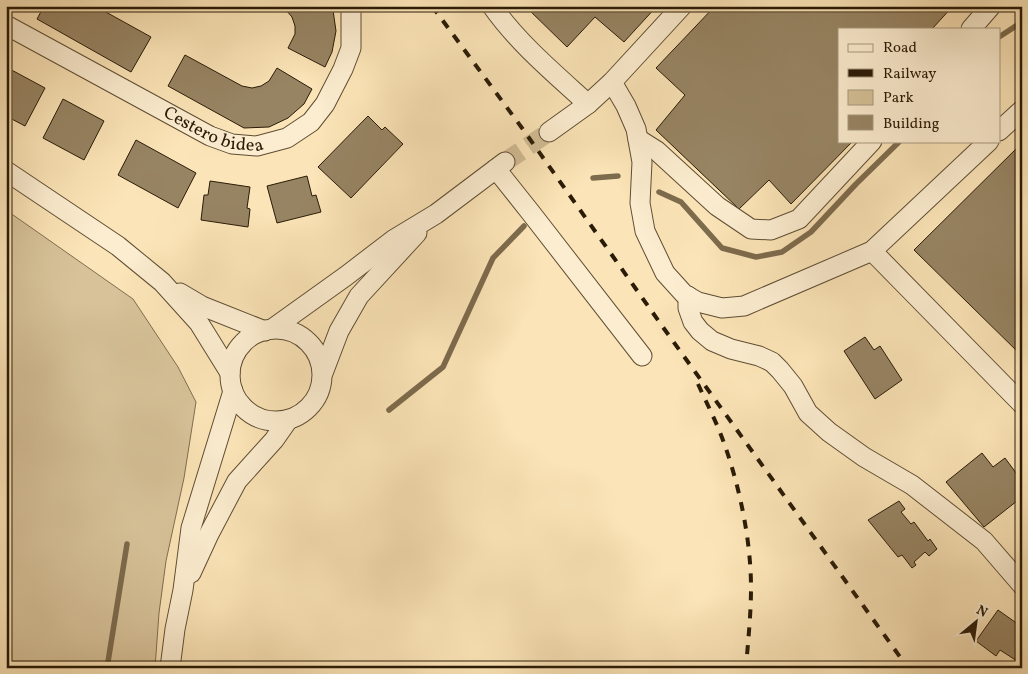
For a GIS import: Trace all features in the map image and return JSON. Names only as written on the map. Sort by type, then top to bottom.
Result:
[{"type":"street","name":"Cestero bidea","points":[[6,25],[210,136],[232,144],[257,146],[287,138],[312,122],[325,104],[343,69],[351,48],[351,11],[348,6]]},
{"type":"street","points":[[492,6],[502,20],[535,55],[588,104]]},
{"type":"street","points":[[549,132],[588,104],[612,82],[682,6]]},
{"type":"street","points":[[973,28],[991,6]]},
{"type":"street","points":[[612,82],[626,106],[636,129],[642,162],[640,203],[645,231],[665,273],[684,294],[698,302],[722,308],[744,306],[872,251],[988,142]]},
{"type":"street","points":[[1000,130],[1022,110]]},
{"type":"street","points":[[638,138],[657,151],[717,206],[751,229],[771,230],[799,219],[871,142]]},
{"type":"street","points":[[170,668],[191,528],[232,382],[234,358],[241,346],[252,336],[269,330],[324,292],[393,240],[436,214],[501,166],[531,213],[642,356]]},
{"type":"street","points":[[6,171],[118,246],[162,282],[202,306],[269,330],[287,330],[301,336],[312,346],[319,358],[323,373]]},
{"type":"street","points":[[162,282],[199,323],[232,382],[240,403],[249,413],[261,419],[288,420],[300,415],[310,407],[317,397],[322,385],[323,373],[338,331],[359,296],[436,214]]},
{"type":"street","points":[[872,251],[1022,404]]},
{"type":"street","points":[[688,296],[688,308],[693,322],[700,331],[712,341],[772,362],[793,386],[808,413],[828,432],[864,457],[912,485],[984,541],[1022,585]]},
{"type":"street","points":[[183,590],[208,534],[238,481],[274,440],[288,420]]},
{"type":"green space","points":[[6,210],[133,299],[178,367],[196,402],[184,478],[166,561],[159,613],[155,668],[6,668]]},
{"type":"building","points":[[44,6],[95,6],[151,37],[131,72],[37,19]]},
{"type":"building","points":[[280,6],[331,6],[336,31],[332,52],[325,67],[288,48],[295,34],[295,26],[292,17]]},
{"type":"building","points":[[525,6],[657,6],[624,42],[595,17],[567,47]]},
{"type":"building","points":[[715,6],[953,6],[933,28],[838,28],[838,142],[852,142],[791,204],[769,180],[739,209],[656,130],[685,95],[656,68]]},
{"type":"building","points":[[185,55],[242,86],[252,88],[261,86],[269,81],[277,68],[312,89],[304,104],[288,118],[269,127],[244,128],[168,86]]},
{"type":"building","points":[[6,67],[45,88],[25,126],[6,116]]},
{"type":"building","points":[[63,99],[104,121],[84,160],[43,138]]},
{"type":"building","points":[[368,116],[382,130],[385,127],[403,144],[351,198],[318,167]]},
{"type":"building","points":[[136,140],[196,173],[178,208],[118,175]]},
{"type":"building","points":[[1022,143],[1022,356],[914,250]]},
{"type":"building","points":[[307,176],[312,196],[316,195],[321,212],[277,223],[267,186]]},
{"type":"building","points":[[210,181],[250,187],[247,208],[250,209],[248,227],[201,220],[204,195],[208,195]]},
{"type":"building","points":[[865,337],[874,350],[880,346],[902,380],[875,399],[844,351]]},
{"type":"building","points":[[982,453],[993,467],[1005,458],[1022,481],[1022,497],[984,527],[946,482]]},
{"type":"building","points":[[899,501],[905,509],[901,512],[911,524],[914,522],[928,541],[930,539],[937,549],[929,556],[925,552],[914,562],[916,565],[912,568],[902,555],[898,557],[868,520]]},
{"type":"building","points":[[998,610],[1022,627],[1022,668],[1015,668],[1017,661],[1000,650],[996,656],[976,641]]},
{"type":"waterway","points":[[1000,36],[1022,22]]},
{"type":"waterway","points":[[659,192],[681,202],[722,248],[756,257],[782,252],[811,232],[899,142]]},
{"type":"waterway","points":[[593,178],[618,176]]},
{"type":"waterway","points":[[389,410],[443,367],[493,258],[524,226]]},
{"type":"waterway","points":[[107,668],[127,544]]},
{"type":"tunnel","points":[[505,162],[549,132]]},
{"type":"railway","points":[[432,6],[522,128],[908,668]]},
{"type":"railway","points":[[698,384],[730,460],[744,515],[751,588],[746,668]]}]
